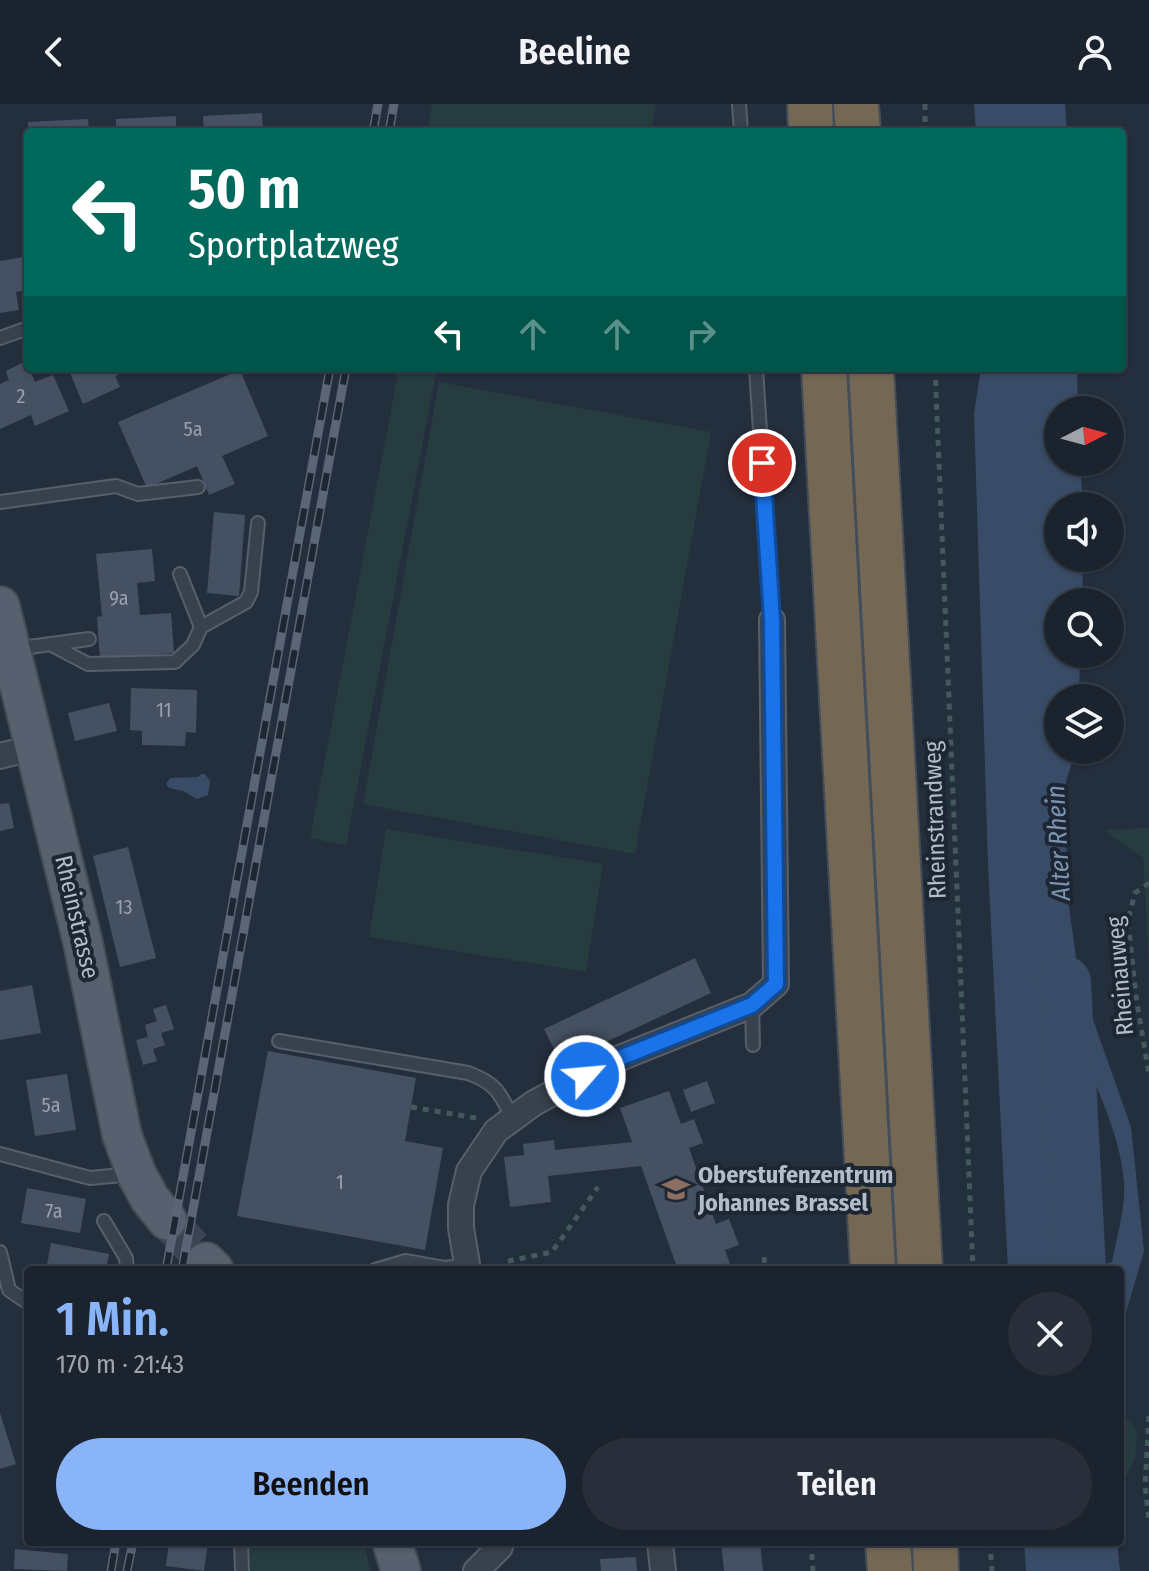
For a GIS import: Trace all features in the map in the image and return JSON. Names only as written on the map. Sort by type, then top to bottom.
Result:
[{"type":"highway","points":[[810,104],[811,128]]},
{"type":"highway","points":[[856,104],[858,128]]},
{"type":"highway","points":[[824,372],[873,1266]]},
{"type":"highway","points":[[871,372],[920,1266]]},
{"type":"highway","points":[[888,1546],[890,1571]]},
{"type":"highway","points":[[935,1546],[936,1571]]},
{"type":"main road","name":"Rheinstrasse","points":[[0,606],[11,649],[18,752],[95,993],[122,1135],[136,1173],[167,1220]]},
{"type":"main road","points":[[393,1546],[401,1571]]},
{"type":"street","points":[[468,1266],[461,1228],[461,1205],[469,1171],[496,1131],[534,1103],[610,1062],[752,1005],[776,984],[772,620]]},
{"type":"street","points":[[476,1571],[500,1546]]},
{"type":"street","points":[[660,1546],[663,1571]]},
{"type":"lane","points":[[739,104],[741,128]]},
{"type":"lane","points":[[0,338],[24,329]]},
{"type":"lane","points":[[756,372],[772,620]]},
{"type":"lane","points":[[0,502],[116,486],[138,494],[198,487]]},
{"type":"lane","points":[[50,644],[88,664],[175,662],[193,645],[201,627],[246,602],[251,592],[258,523]]},
{"type":"lane","points":[[180,574],[201,627]]},
{"type":"lane","points":[[11,649],[89,639]]},
{"type":"lane","points":[[752,1005],[753,1045]]},
{"type":"lane","points":[[279,1041],[468,1073],[488,1080],[513,1119]]},
{"type":"lane","points":[[0,1154],[90,1178],[136,1173]]},
{"type":"lane","points":[[104,1221],[126,1258],[127,1266]]},
{"type":"lane","points":[[0,1252],[9,1290],[24,1300]]},
{"type":"lane","points":[[389,1266],[406,1261],[434,1266]]},
{"type":"lane","points":[[241,1546],[242,1571]]},
{"type":"path","points":[[925,104],[925,128]]},
{"type":"path","name":"Rheinstrandweg","points":[[935,372],[973,1266]]},
{"type":"path","name":"Rheinauweg","points":[[1149,883],[1135,893],[1128,920],[1136,997],[1149,1074]]},
{"type":"path","points":[[411,1107],[477,1119]]},
{"type":"path","points":[[504,1266],[504,1262],[552,1252],[598,1187]]},
{"type":"path","points":[[764,1257],[765,1266]]},
{"type":"path","points":[[1149,1416],[1145,1486],[1149,1520]]},
{"type":"path","points":[[811,1546],[813,1571]]},
{"type":"path","points":[[990,1546],[992,1571]]},
{"type":"green space","points":[[432,104],[656,104],[652,128],[428,128]]},
{"type":"green space","points":[[398,372],[436,372],[346,845],[310,838]]},
{"type":"green space","points":[[439,382],[711,432],[635,854],[363,804]]},
{"type":"green space","points":[[1149,828],[1149,966],[1143,858],[1104,830]]},
{"type":"green space","points":[[386,829],[603,864],[586,972],[369,937]]},
{"type":"green space","points":[[1124,1418],[1137,1431],[1135,1458],[1124,1481]]},
{"type":"green space","points":[[249,1546],[364,1546],[371,1571],[250,1571]]},
{"type":"water","points":[[974,104],[1065,104],[1067,128],[976,128]]},
{"type":"water","points":[[980,372],[1077,372],[1078,396],[1044,396],[1044,476],[1081,476],[1082,492],[1044,492],[1044,572],[1083,572],[1082,588],[1044,588],[1044,668],[1080,668],[1079,684],[1044,684],[1044,764],[1071,764],[1066,781],[1067,892],[1079,980],[1131,1127],[1144,1251],[1124,1319],[1124,1266],[1098,1266],[1008,1266],[988,864],[974,413]],"holes":[[[1078,1049],[1110,1120],[1124,1178],[1122,1212],[1112,1262],[1098,1266],[1067,1174],[1070,1155],[1079,1142],[1067,1051]]]},
{"type":"water","points":[[205,774],[210,781],[208,795],[197,799],[166,784],[170,778],[198,777]]},
{"type":"water","points":[[1024,1546],[1117,1546],[1120,1571],[1026,1571]]},
{"type":"building","points":[[262,113],[263,128],[204,128],[203,116]]},
{"type":"building","points":[[176,116],[176,128],[116,128],[116,119]]},
{"type":"building","points":[[88,119],[89,128],[29,128],[28,122]]},
{"type":"building","points":[[24,257],[24,291],[16,292],[19,310],[0,313],[0,261]]},
{"type":"building","points":[[22,363],[24,372],[30,372],[35,382],[53,375],[69,411],[35,426],[31,415],[0,429],[0,384],[9,380],[6,371]]},
{"type":"building","points":[[70,372],[124,372],[115,376],[120,387],[83,404]]},
{"type":"building","points":[[241,372],[268,436],[222,456],[235,484],[209,495],[197,466],[147,488],[118,422]]},
{"type":"building","points":[[214,512],[245,515],[239,596],[207,593]]},
{"type":"building","points":[[152,549],[155,581],[137,583],[140,615],[171,613],[174,653],[100,659],[97,617],[102,616],[96,554]]},
{"type":"building","points":[[131,688],[197,690],[196,733],[186,732],[185,746],[142,745],[142,731],[130,730]]},
{"type":"building","points":[[109,703],[117,731],[75,741],[68,713]]},
{"type":"building","points":[[9,803],[14,828],[0,831],[0,804]]},
{"type":"building","points":[[128,847],[156,958],[120,967],[93,856]]},
{"type":"building","points":[[695,958],[711,993],[561,1063],[544,1029]]},
{"type":"building","points":[[32,985],[41,1033],[0,1040],[0,991]]},
{"type":"building","points":[[166,1005],[174,1029],[161,1033],[165,1045],[153,1049],[157,1061],[143,1065],[136,1040],[148,1037],[145,1025],[157,1021],[153,1009]]},
{"type":"building","points":[[268,1051],[416,1078],[405,1141],[443,1148],[425,1250],[237,1216]]},
{"type":"building","points":[[67,1074],[76,1130],[35,1136],[26,1080]]},
{"type":"building","points":[[707,1081],[715,1103],[691,1112],[683,1090]]},
{"type":"building","name":"Oberstufenzentrum Johannes Brassel","points":[[669,1091],[681,1124],[694,1119],[703,1143],[689,1148],[716,1224],[729,1219],[739,1245],[725,1250],[731,1266],[677,1266],[641,1166],[548,1176],[551,1202],[510,1207],[504,1157],[524,1155],[523,1144],[554,1140],[555,1150],[632,1142],[620,1108]]},
{"type":"building","points":[[27,1188],[86,1199],[80,1233],[21,1223]]},
{"type":"building","points":[[51,1243],[109,1254],[107,1266],[47,1266]]},
{"type":"building","points":[[0,1413],[16,1464],[0,1469]]},
{"type":"building","points":[[168,1546],[207,1546],[204,1571],[166,1566]]},
{"type":"building","points":[[721,1546],[760,1546],[763,1571],[724,1571]]},
{"type":"building","points":[[15,1549],[68,1554],[67,1571],[14,1569]]},
{"type":"building","points":[[636,1557],[637,1571],[601,1571],[600,1559]]},
{"type":"waterway","name":"Alter Rhein","points":[[1065,982],[1080,1266]]},
{"type":"tunnel","points":[[167,1220],[206,1262]]},
{"type":"railway","points":[[374,128],[378,104]]},
{"type":"railway","points":[[390,128],[394,104]]},
{"type":"railway","points":[[167,1266],[329,372]]},
{"type":"railway","points":[[183,1266],[345,372]]},
{"type":"railway","points":[[111,1571],[115,1546]]},
{"type":"railway","points":[[127,1571],[132,1546]]},
{"type":"place","name":"Oberstufenzentrum Johannes Brassel","points":[[676,1189]]},
{"type":"route","points":[[585,1076],[610,1062],[752,1005],[776,984],[772,620],[762,463]]}]
